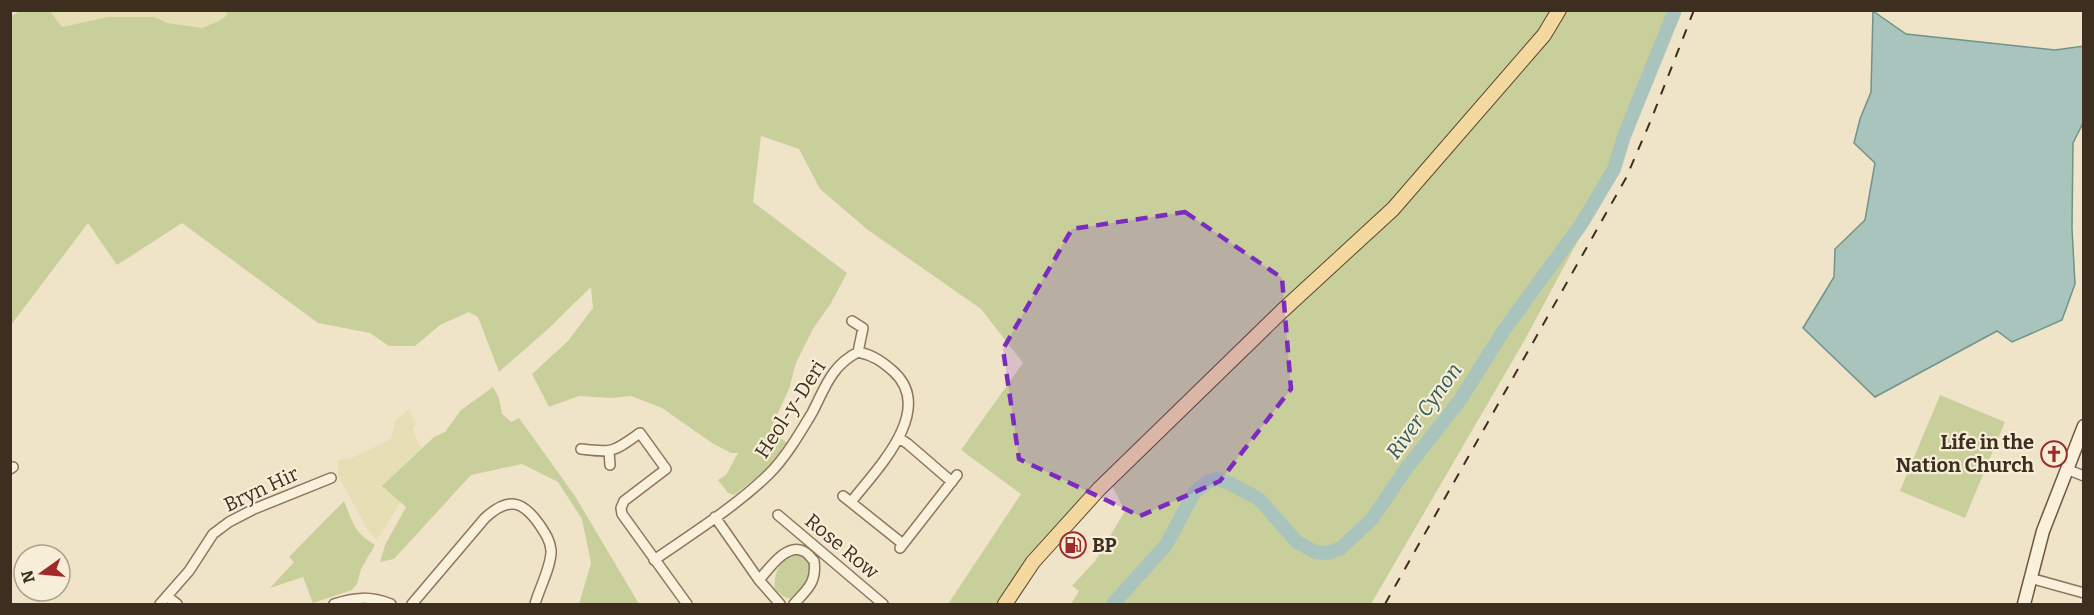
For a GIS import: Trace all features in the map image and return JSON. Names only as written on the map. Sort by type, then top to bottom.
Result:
[{"type":"main road","points":[[1005,604],[1034,562],[1099,489],[1282,311],[1393,209],[1544,35],[1559,10]]},
{"type":"main road","points":[[2024,604],[2043,531],[2084,426]]},
{"type":"street","points":[[852,321],[863,328],[858,352],[877,358],[897,375],[904,384],[909,405],[899,438],[847,499],[901,546],[955,478],[899,438]]},
{"type":"street","name":"Heol-y-Deri","points":[[654,560],[715,517],[770,473],[810,416],[831,374],[849,357],[858,352]]},
{"type":"street","points":[[581,449],[615,450],[640,433],[666,469],[624,501],[621,508],[622,514],[687,604]]},
{"type":"street","points":[[609,451],[610,465]]},
{"type":"street","points":[[2066,469],[2084,476]]},
{"type":"street","name":"Bryn Hir","points":[[160,604],[189,571],[213,534],[229,522],[254,509],[331,478]]},
{"type":"street","points":[[412,604],[495,508],[518,505],[529,510],[548,537],[551,552],[535,604]]},
{"type":"street","name":"Rose Row","points":[[778,515],[884,604]]},
{"type":"street","points":[[715,517],[759,580],[780,604]]},
{"type":"street","points":[[759,580],[783,554],[792,550],[803,550],[814,561],[816,573],[811,585],[794,604]]},
{"type":"street","points":[[2030,578],[2084,593]]},
{"type":"street","points":[[167,596],[177,604]]},
{"type":"street","points":[[334,604],[364,597],[377,598],[391,604]]},
{"type":"highlighted area","points":[[1185,212],[1282,278],[1291,389],[1220,481],[1140,516],[1019,459],[1003,349],[1072,229]]},
{"type":"shaded area","points":[[50,11],[228,11],[226,16],[219,21],[202,28],[168,23],[154,17],[108,17],[62,27]]},
{"type":"shaded area","points":[[408,410],[417,423],[413,427],[414,435],[422,448],[383,485],[401,502],[377,540],[368,531],[338,475],[338,460],[354,457],[391,439],[395,421]]},
{"type":"green space","points":[[228,10],[1679,11],[1616,170],[1523,343],[1371,604],[1071,604],[1079,591],[1072,586],[1095,561],[1125,511],[1106,474],[999,604],[948,604],[1021,494],[961,450],[1023,363],[981,309],[868,230],[820,189],[799,149],[761,136],[753,202],[847,273],[831,303],[813,329],[796,363],[789,389],[770,430],[787,443],[766,470],[734,495],[728,493],[718,480],[726,475],[738,453],[731,453],[712,443],[662,408],[631,396],[611,398],[579,396],[549,407],[532,374],[568,341],[593,308],[591,287],[499,372],[478,317],[469,312],[440,325],[415,346],[389,346],[370,333],[318,323],[182,223],[117,265],[88,223],[11,325],[10,17],[20,11],[50,11],[62,27],[108,17],[154,17],[168,23],[202,28],[219,21],[226,16]]},
{"type":"green space","points":[[493,387],[499,398],[502,414],[511,422],[519,418],[575,496],[639,604],[579,604],[591,563],[582,519],[558,482],[522,464],[471,475],[394,559],[380,562],[385,545],[406,507],[382,486],[434,437],[445,432],[461,410]]},
{"type":"green space","points":[[1940,395],[2005,422],[1965,518],[1900,491]]},
{"type":"green space","points":[[344,501],[358,531],[375,545],[352,590],[313,603],[303,577],[270,588],[294,562],[289,557]]},
{"type":"green space","points":[[796,554],[805,558],[809,563],[810,579],[790,599],[775,589],[775,577],[782,563]]},
{"type":"water","points":[[1873,11],[1906,34],[2055,50],[2084,46],[2083,123],[2073,143],[2072,228],[2075,284],[2062,320],[2012,342],[1997,331],[1875,397],[1803,328],[1834,277],[1835,249],[1865,220],[1875,163],[1854,143],[1860,119],[1871,92]]},
{"type":"waterway","name":"River Cynon","points":[[1113,604],[1166,545],[1194,493],[1207,482],[1217,479],[1259,499],[1297,542],[1315,552],[1329,553],[1341,548],[1372,519],[1406,469],[1460,400],[1504,330],[1582,223],[1614,169],[1624,136],[1675,10]]},
{"type":"railway","points":[[1385,604],[1626,178],[1694,10]]},
{"type":"place","name":"Life in the Nation Church","points":[[2054,454]]},
{"type":"place","name":"BP","points":[[1073,545]]}]
